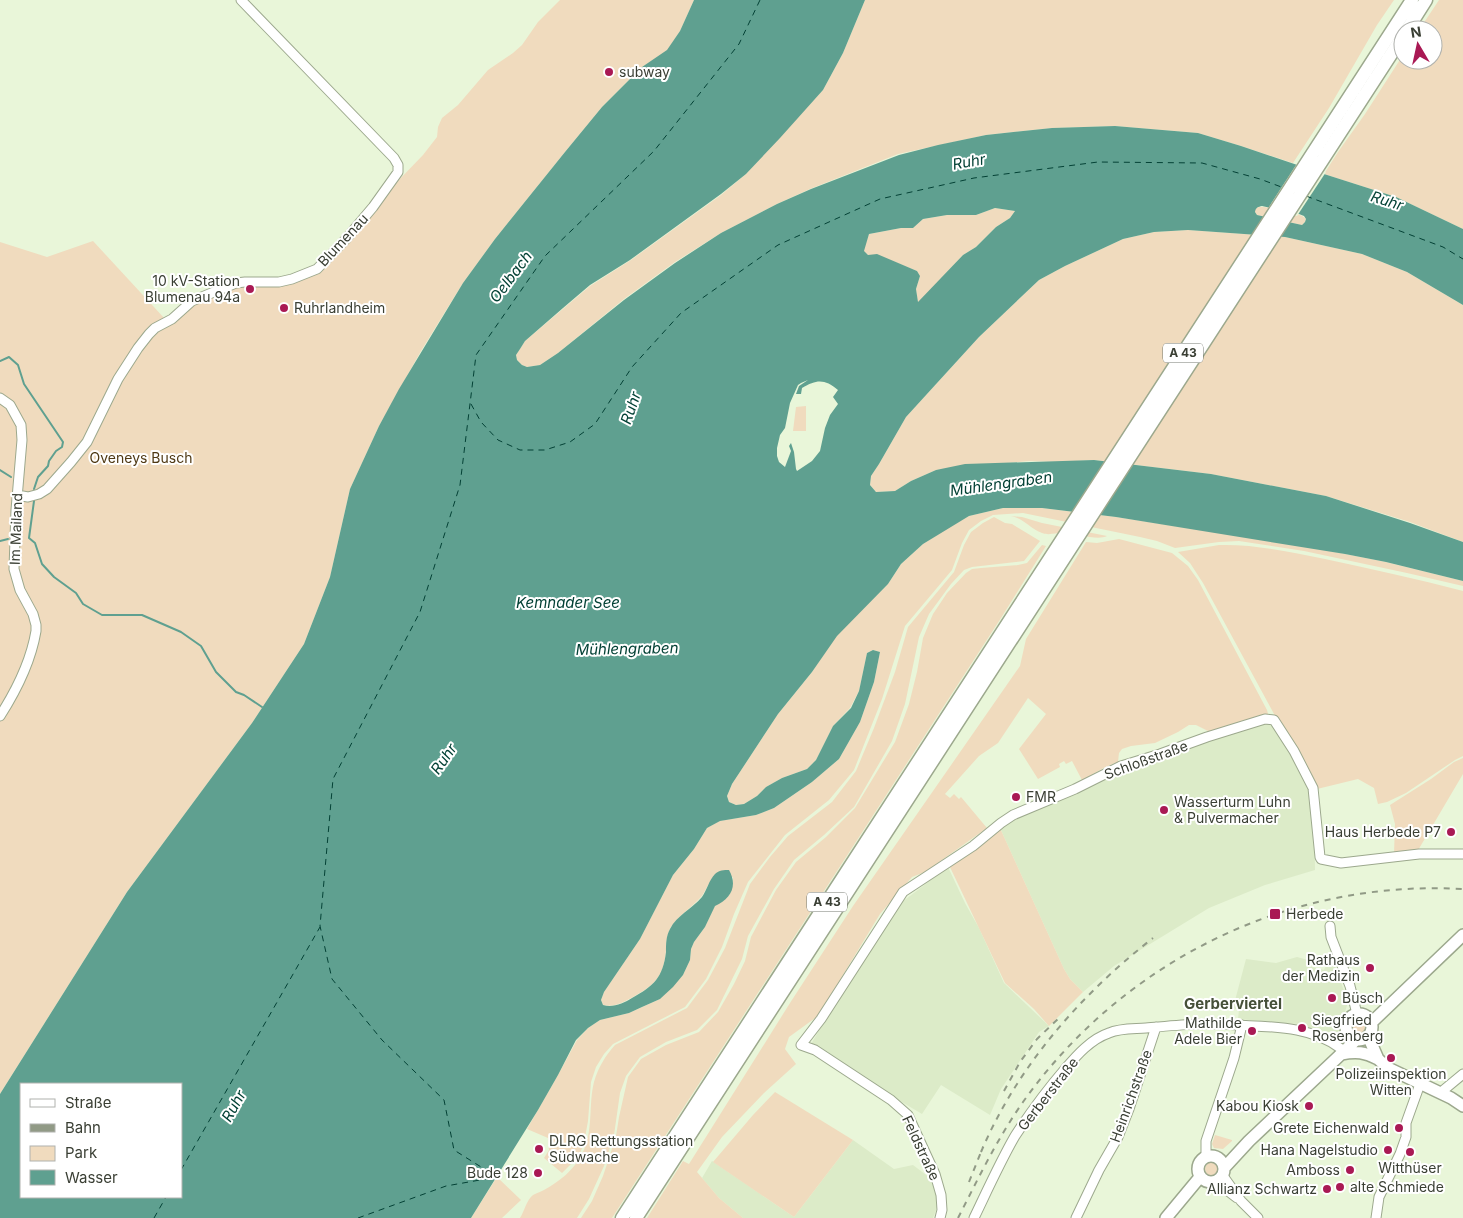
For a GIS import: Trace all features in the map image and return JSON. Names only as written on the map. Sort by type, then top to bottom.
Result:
[{"type":"highway","name":"A 43","points":[[636,1218],[1038,588],[1340,121],[1412,0]]},
{"type":"highway","points":[[1413,20],[1426,0]]},
{"type":"highway","name":"A 43","points":[[1340,121],[1393,49]]},
{"type":"highway","name":"A 43","points":[[622,1218],[1038,588]]},
{"type":"main road","points":[[1463,935],[1407,989],[1365,1017],[1350,1018],[1346,1026],[1358,1037],[1375,1058],[1388,1068],[1463,1106]]},
{"type":"main road","points":[[1166,1218],[1184,1198],[1215,1174],[1338,1055],[1358,1037],[1372,1030],[1365,1017]]},
{"type":"main road","points":[[1338,1055],[1361,1052],[1375,1058]]},
{"type":"main road","points":[[1213,1156],[1215,1174],[1198,1168],[1202,1160],[1213,1156]]},
{"type":"street","name":"Blumenau","points":[[17,495],[28,497],[39,494],[72,462],[87,442],[118,379],[148,334],[155,328],[172,319],[192,301],[236,283],[292,280],[317,269],[373,207],[398,172],[398,165],[394,158],[241,0]]},
{"type":"street","name":"Im Mailand","points":[[0,398],[10,405],[21,425],[22,440],[14,537],[14,569],[20,590],[33,614],[36,625],[36,631],[24,671],[0,716]]},
{"type":"street","name":"Schloßstraße","points":[[801,1045],[821,1019],[903,892],[932,872],[951,862],[1013,815],[1075,789],[1121,766],[1252,722],[1265,719],[1274,720],[1294,751],[1313,788],[1321,858],[1342,863],[1410,855],[1463,854]]},
{"type":"street","points":[[1330,926],[1331,937],[1351,991],[1365,1017]]},
{"type":"street","name":"Gerberstraße","points":[[974,1218],[1016,1135],[1053,1083],[1080,1052],[1093,1041],[1109,1032],[1200,1023],[1299,1030],[1317,1035],[1338,1055]]},
{"type":"street","points":[[1206,1158],[1206,1140],[1234,1058],[1242,1025]]},
{"type":"street","name":"Heinrichstraße","points":[[1076,1218],[1099,1170],[1118,1137],[1156,1027]]},
{"type":"street","name":"Feldstraße","points":[[801,1045],[815,1050],[891,1100],[908,1115],[935,1174],[941,1195],[942,1210],[940,1218]]},
{"type":"street","points":[[1440,1093],[1463,1074]]},
{"type":"street","points":[[1376,1218],[1379,1197],[1400,1154],[1406,1137],[1406,1123],[1420,1084]]},
{"type":"street","points":[[1215,1174],[1225,1190],[1241,1201],[1258,1218]]},
{"type":"shaded area","points":[[1266,720],[1273,722],[1308,784],[1314,801],[1315,870],[1265,885],[1209,908],[1114,966],[1083,992],[1070,979],[1064,969],[1000,828],[1009,821],[1129,769]]},
{"type":"shaded area","points":[[948,867],[1004,983],[1049,1026],[1039,1032],[1001,1089],[990,1115],[941,1085],[922,1114],[811,1044],[857,967],[902,902]]},
{"type":"shaded area","points":[[1331,955],[1348,1002],[1341,1018],[1339,1035],[1297,1024],[1238,1019],[1239,1010],[1233,1008],[1246,959],[1276,963],[1297,957],[1308,960],[1308,966],[1324,970]]},
{"type":"shaded area","points":[[853,1140],[894,1169],[913,1165],[934,1181],[938,1205],[933,1218],[743,1218],[719,1198],[702,1178],[712,1161],[794,1217]]},
{"type":"green space","name":"Oveneys Busch","points":[[560,0],[694,0],[680,31],[667,51],[642,67],[602,107],[495,239],[463,283],[421,351],[379,426],[350,489],[330,577],[304,644],[252,723],[127,892],[0,1094],[0,242],[47,257],[93,241],[165,319],[192,301],[245,277],[282,278],[314,268],[423,155],[437,137],[438,127],[442,118],[458,105],[488,70],[522,45],[538,22]]},
{"type":"green space","points":[[865,0],[1394,0],[1377,25],[1329,108],[1293,163],[1198,133],[1115,126],[1052,128],[986,135],[898,154],[810,189],[721,233],[675,262],[624,299],[558,353],[540,365],[527,367],[522,365],[517,360],[516,355],[525,341],[590,286],[631,260],[721,195],[746,174],[823,90],[843,53]]},
{"type":"green space","points":[[1439,0],[1463,0],[1463,229],[1396,197],[1324,174],[1393,70],[1443,70],[1443,20],[1426,20]]},
{"type":"green space","points":[[1258,207],[1284,210],[1303,216],[1306,219],[1302,225],[1257,215],[1255,209]]},
{"type":"green space","points":[[995,208],[1015,211],[1010,218],[996,227],[976,247],[963,255],[918,303],[916,289],[920,276],[917,271],[868,255],[863,251],[869,234],[901,228],[913,228],[923,219],[947,215],[976,215]]},
{"type":"green space","points":[[1188,230],[1285,237],[1362,254],[1407,272],[1463,305],[1463,542],[1410,522],[1326,496],[1211,474],[1094,460],[1029,461],[936,470],[911,481],[895,491],[876,492],[870,485],[871,476],[906,417],[979,337],[1039,280],[1123,239],[1154,232]]},
{"type":"green space","points":[[806,406],[806,431],[793,431],[796,407]]},
{"type":"green space","points":[[1003,508],[1042,508],[1116,517],[1305,546],[1386,562],[1463,581],[1463,586],[1304,551],[1239,541],[1175,548],[1140,537],[1023,513],[993,515],[981,521],[969,530],[952,570],[905,626],[882,699],[854,770],[829,800],[785,835],[748,882],[722,947],[706,979],[685,1007],[613,1044],[604,1054],[596,1067],[591,1082],[584,1143],[580,1153],[562,1173],[544,1158],[549,1150],[548,1138],[527,1129],[577,1040],[588,1028],[600,1020],[629,1013],[660,999],[683,975],[690,960],[694,942],[705,927],[715,905],[727,898],[732,887],[733,877],[709,884],[701,897],[671,927],[667,938],[663,967],[653,984],[626,1001],[615,1005],[603,1005],[601,1000],[604,992],[640,939],[673,875],[694,849],[707,828],[719,821],[756,815],[774,808],[812,782],[839,759],[860,722],[874,682],[880,652],[873,650],[867,653],[859,691],[850,708],[833,726],[816,760],[807,769],[782,778],[766,787],[757,796],[744,804],[736,805],[729,802],[727,796],[732,784],[778,714],[812,672],[836,636],[888,584],[901,564],[923,544],[947,528],[969,516]]},
{"type":"green space","points":[[1011,516],[1107,536],[1098,538],[1065,533],[1045,534],[1020,519]]},
{"type":"green space","points":[[994,517],[1005,523],[1012,524],[1040,541],[1024,561],[972,567],[964,570],[929,614],[919,637],[905,704],[892,741],[854,807],[794,860],[774,889],[748,936],[742,959],[717,1010],[697,1030],[666,1042],[640,1057],[626,1076],[620,1093],[614,1135],[604,1166],[589,1199],[577,1218],[520,1218],[531,1197],[561,1179],[571,1170],[582,1154],[588,1136],[594,1082],[608,1053],[615,1045],[687,1008],[708,980],[725,948],[750,884],[788,836],[832,802],[856,771],[895,672],[908,627],[954,572],[971,532]]},
{"type":"green space","points":[[1119,539],[1172,553],[1188,566],[1198,580],[1268,714],[1212,733],[1196,725],[1189,725],[1155,743],[1122,749],[1119,753],[1118,762],[1082,780],[1072,761],[1066,764],[1064,761],[1059,764],[1060,767],[1038,779],[1019,749],[1046,714],[1028,698],[998,743],[979,756],[945,794],[950,798],[954,794],[959,799],[961,797],[987,828],[925,872],[912,877],[880,914],[818,1016],[789,1037],[785,1049],[796,1064],[764,1093],[722,1137],[697,1172],[719,1198],[743,1218],[647,1218],[683,1161],[689,1164],[853,906],[1020,666],[1026,639],[1086,542],[1097,543]]},
{"type":"green space","points":[[1042,545],[1046,546],[1001,618],[612,1218],[581,1218],[592,1201],[609,1158],[616,1136],[628,1077],[641,1059],[666,1045],[699,1032],[718,1012],[745,961],[751,937],[776,890],[796,862],[826,837],[855,808],[895,742],[909,704],[923,638],[933,614],[947,593],[972,569],[1027,563]]},
{"type":"green space","points":[[1219,545],[1259,547],[1286,551],[1377,570],[1463,591],[1463,756],[1406,793],[1387,802],[1378,804],[1374,788],[1358,779],[1317,789],[1203,583],[1190,563],[1178,552]]},
{"type":"green space","points":[[1463,758],[1463,774],[1417,852],[1394,854],[1395,824],[1390,805],[1454,762]]},
{"type":"green space","points":[[1000,828],[1064,969],[1070,979],[1083,992],[1049,1026],[1034,1009],[1005,983],[949,865]]},
{"type":"green space","points":[[1356,1019],[1362,1019],[1366,1026],[1362,1033],[1356,1033],[1352,1029],[1352,1023]]},
{"type":"green space","points":[[775,1092],[853,1140],[794,1217],[713,1162]]},
{"type":"green space","points":[[1215,1135],[1232,1141],[1223,1149],[1214,1148],[1212,1144]]},
{"type":"green space","points":[[1209,1162],[1215,1162],[1219,1169],[1215,1176],[1209,1176],[1205,1172],[1205,1166]]},
{"type":"green space","points":[[497,1177],[521,1200],[502,1218],[471,1218]]},
{"type":"water","name":"Kemnader See","points":[[694,0],[865,0],[843,53],[823,90],[780,138],[746,174],[721,194],[630,260],[590,285],[525,341],[516,355],[517,360],[522,365],[527,367],[540,365],[558,353],[624,300],[721,233],[811,189],[899,155],[986,135],[1052,128],[1115,126],[1198,133],[1396,197],[1463,229],[1463,305],[1407,272],[1362,254],[1285,237],[1188,230],[1154,232],[1123,239],[1039,280],[979,337],[906,417],[871,476],[870,485],[876,492],[895,491],[911,481],[936,470],[965,464],[1094,460],[1211,474],[1326,496],[1463,542],[1463,581],[1345,554],[1116,517],[1042,508],[1003,508],[969,516],[923,544],[901,564],[888,584],[837,636],[812,672],[778,714],[732,784],[727,796],[729,802],[736,805],[744,804],[757,796],[766,787],[782,778],[807,769],[816,760],[833,726],[851,708],[859,691],[867,653],[873,650],[880,652],[874,682],[860,722],[839,759],[812,782],[774,808],[756,815],[720,821],[707,828],[694,849],[673,875],[640,939],[604,992],[601,1000],[603,1005],[607,1006],[626,1002],[652,985],[663,968],[667,937],[670,929],[702,897],[715,874],[723,870],[729,870],[732,876],[733,887],[729,896],[715,906],[705,927],[694,942],[690,960],[683,975],[673,987],[660,999],[629,1013],[600,1020],[588,1028],[576,1040],[538,1110],[471,1218],[0,1218],[0,1094],[127,892],[252,723],[304,644],[330,577],[350,489],[379,426],[399,389],[463,283],[495,239],[602,107],[642,67],[667,50],[680,31]],"holes":[[[1262,206],[1299,214],[1306,219],[1302,225],[1257,215],[1255,210],[1257,207]],[[995,208],[1015,211],[1010,218],[996,227],[976,247],[963,255],[918,302],[916,289],[920,276],[917,271],[877,254],[868,255],[864,251],[869,234],[901,228],[913,228],[923,219],[947,215],[976,215]],[[808,380],[799,386],[796,394],[801,394],[802,388],[812,383],[825,382],[838,390],[833,397],[838,404],[830,415],[825,428],[820,451],[812,461],[797,471],[791,443],[789,446],[791,451],[785,467],[779,462],[777,448],[780,435],[785,428],[790,403],[798,385]]]},
{"type":"pier","points":[[1298,162],[1326,172],[1297,216],[1267,210]]},
{"type":"waterway","points":[[0,361],[9,357],[18,365],[24,384],[63,442],[62,447],[56,451],[48,466],[38,477],[34,489]]},
{"type":"waterway","points":[[0,470],[11,477]]},
{"type":"waterway","points":[[34,501],[29,538],[35,543],[42,564],[54,577],[76,593],[83,604],[102,615],[142,615],[181,632],[201,646],[216,672],[236,692],[262,707]]},
{"type":"waterway","points":[[0,541],[8,539]]},
{"type":"ferry route","points":[[358,1218],[446,1186],[497,1177],[454,1150],[444,1100],[382,1040],[332,979],[320,926],[333,779],[420,612],[460,485],[476,355],[545,256],[654,151],[739,44],[760,0]]},
{"type":"ferry route","points":[[471,404],[481,422],[498,440],[520,450],[545,450],[570,442],[595,424],[632,367],[681,313],[778,245],[880,199],[974,178],[1098,162],[1202,163],[1260,179],[1284,188]]},
{"type":"ferry route","points":[[1306,196],[1443,247],[1463,259]]},
{"type":"ferry route","points":[[182,1168],[320,927]]},
{"type":"ferry route","points":[[154,1218],[165,1198]]},
{"type":"railway","points":[[958,1218],[1005,1130],[1023,1102],[1063,1052],[1109,1008],[1160,970],[1215,939],[1274,915],[1335,898],[1398,889],[1463,889]]},
{"type":"railway","points":[[981,1152],[1013,1091],[1053,1034],[1100,984],[1153,938]]},
{"type":"railway","points":[[1004,1091],[1020,1062],[1037,1039],[1061,1016]]},
{"type":"railway","points":[[969,1182],[983,1147]]},
{"type":"place","name":"subway","points":[[609,72]]},
{"type":"place","name":"10 kV-Station Blumenau 94a","points":[[250,289]]},
{"type":"place","name":"Ruhrlandheim","points":[[284,308]]},
{"type":"place","name":"FMR","points":[[1016,797]]},
{"type":"place","name":"Wasserturm Luhn & Pulvermacher","points":[[1164,810]]},
{"type":"place","name":"Haus Herbede P7","points":[[1451,832]]},
{"type":"place","name":"Herbede","points":[[1275,914]]},
{"type":"place","name":"Rathaus der Medizin","points":[[1370,968]]},
{"type":"place","name":"Büsch","points":[[1332,998]]},
{"type":"place","name":"Siegfried Rosenberg","points":[[1302,1028]]},
{"type":"place","name":"Mathilde Adele Bier","points":[[1252,1031]]},
{"type":"place","name":"Polizeiinspektion Witten","points":[[1391,1058]]},
{"type":"place","name":"Kabou Kiosk","points":[[1309,1106]]},
{"type":"place","name":"Grete Eichenwald","points":[[1399,1128]]},
{"type":"place","name":"DLRG Rettungsstation Südwache","points":[[539,1149]]},
{"type":"place","name":"Hana Nagelstudio","points":[[1388,1150]]},
{"type":"place","name":"Witthüser","points":[[1410,1152]]},
{"type":"place","name":"Amboss","points":[[1350,1170]]},
{"type":"place","name":"Bude 128","points":[[538,1173]]},
{"type":"place","name":"alte Schmiede","points":[[1340,1187]]},
{"type":"place","name":"Allianz Schwartz","points":[[1327,1189]]},
{"type":"district","name":"Gerberviertel","points":[[1233,1004]]},
{"type":"water label","name":"Ruhr","points":[[969,162]]},
{"type":"water label","name":"Ruhr","points":[[1387,201]]},
{"type":"water label","name":"Oelbach","points":[[511,277]]},
{"type":"water label","name":"Ruhr","points":[[631,408]]},
{"type":"water label","name":"Mühlengraben","points":[[1001,484]]},
{"type":"water label","name":"Mühlengraben","points":[[627,649]]},
{"type":"water label","name":"Ruhr","points":[[444,759]]},
{"type":"water label","name":"Ruhr","points":[[234,1106]]}]
